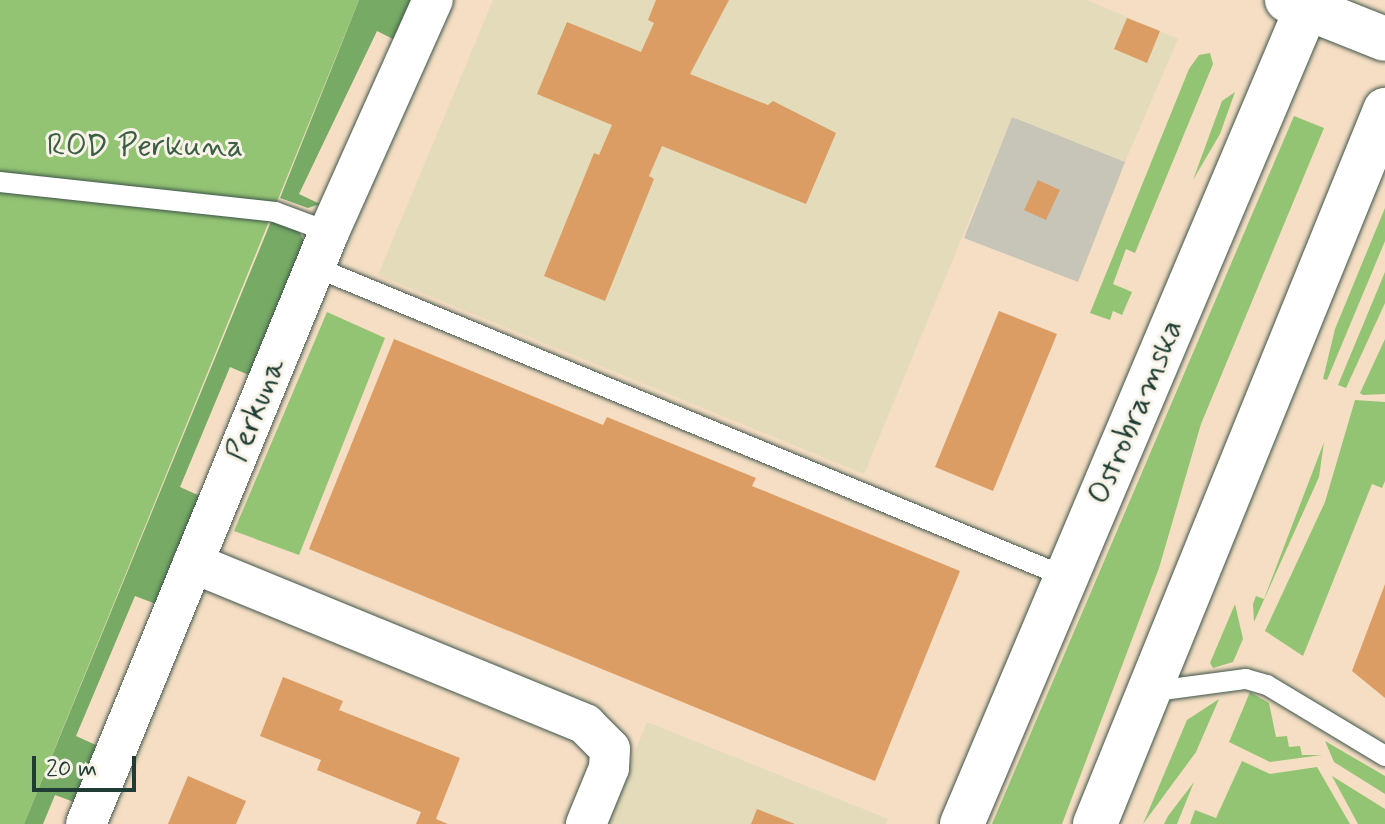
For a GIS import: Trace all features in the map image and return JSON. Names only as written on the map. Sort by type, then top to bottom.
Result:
[{"type":"main road","points":[[1301,3],[1385,39]]},
{"type":"main road","name":"Ostrobramska","points":[[962,824],[1301,3]]},
{"type":"main road","points":[[1095,824],[1385,110]]},
{"type":"street","name":"Perkuna","points":[[86,824],[322,250],[433,0]]},
{"type":"street","points":[[193,563],[585,724],[610,749],[609,768],[586,824]]},
{"type":"lane","points":[[0,182],[275,212],[322,250],[1066,577]]},
{"type":"lane","points":[[1148,692],[1235,679],[1267,685],[1385,756]]},
{"type":"shaded area","points":[[493,0],[1087,0],[1178,39],[1125,162],[1012,117],[864,474],[378,275]]},
{"type":"shaded area","points":[[1012,117],[1125,162],[1078,282],[964,238]]},
{"type":"shaded area","points":[[647,722],[888,819],[886,824],[605,824]]},
{"type":"green space","name":"ROD Perkuna","points":[[0,0],[359,0],[24,824],[0,824]]},
{"type":"green space","points":[[359,0],[420,0],[399,42],[377,31],[299,194],[320,204],[308,208],[280,198]]},
{"type":"green space","points":[[1210,53],[1213,64],[1135,253],[1126,249],[1113,284],[1132,292],[1122,315],[1113,311],[1110,320],[1090,313],[1189,69],[1199,55]]},
{"type":"green space","points":[[1235,92],[1220,134],[1193,180],[1222,101]]},
{"type":"green space","points":[[1294,116],[1324,128],[1201,424],[1159,568],[1062,824],[992,824]]},
{"type":"green space","points":[[1385,208],[1385,241],[1327,380],[1323,379],[1335,329]]},
{"type":"green space","points":[[272,219],[299,231],[304,241],[251,376],[230,367],[180,487],[200,496],[156,604],[135,596],[76,736],[98,746],[74,802],[55,795],[43,824],[24,824]]},
{"type":"green space","points":[[1385,272],[1385,303],[1346,388],[1338,385]]},
{"type":"green space","points":[[327,312],[385,338],[299,555],[234,531]]},
{"type":"green space","points":[[1385,339],[1385,394],[1363,395],[1360,393]]},
{"type":"green space","points":[[1355,400],[1385,402],[1385,481],[1382,488],[1372,484],[1303,656],[1265,631],[1325,502]]},
{"type":"green space","points":[[1324,442],[1319,477],[1254,622],[1256,596],[1264,599]]},
{"type":"green space","points":[[1235,604],[1243,639],[1233,662],[1213,668],[1210,663]]},
{"type":"green space","points":[[1250,692],[1269,703],[1276,737],[1287,736],[1289,747],[1300,746],[1302,755],[1322,755],[1270,762],[1229,742]]},
{"type":"green space","points":[[1219,699],[1196,752],[1143,824],[1187,720]]},
{"type":"green space","points":[[1325,741],[1385,776],[1385,794],[1334,762]]},
{"type":"green space","points":[[1242,761],[1270,774],[1317,767],[1350,824],[1190,824],[1195,810],[1216,818]]},
{"type":"green space","points":[[1332,776],[1385,809],[1385,824],[1358,824]]},
{"type":"green space","points":[[1194,782],[1177,824],[1164,824],[1168,816]]},
{"type":"building","points":[[656,0],[729,0],[690,74],[768,105],[773,101],[836,133],[806,204],[662,146],[649,176],[654,179],[605,301],[544,276],[594,153],[599,155],[612,125],[537,94],[567,22],[641,52],[654,23],[648,20]]},
{"type":"building","points":[[1127,18],[1160,31],[1147,63],[1114,49]]},
{"type":"building","points":[[1038,180],[1060,190],[1046,220],[1024,210]]},
{"type":"building","points":[[999,311],[1057,334],[993,491],[935,467]]},
{"type":"building","points":[[394,339],[603,425],[607,417],[756,478],[752,486],[960,571],[875,781],[309,549]]},
{"type":"building","points":[[1385,584],[1385,698],[1352,671]]},
{"type":"building","points":[[283,677],[343,701],[339,710],[460,758],[436,819],[448,824],[416,824],[421,812],[317,770],[321,760],[260,736]]},
{"type":"building","points":[[188,776],[246,801],[236,824],[168,824]]},
{"type":"building","points":[[757,809],[795,824],[751,824]]}]
